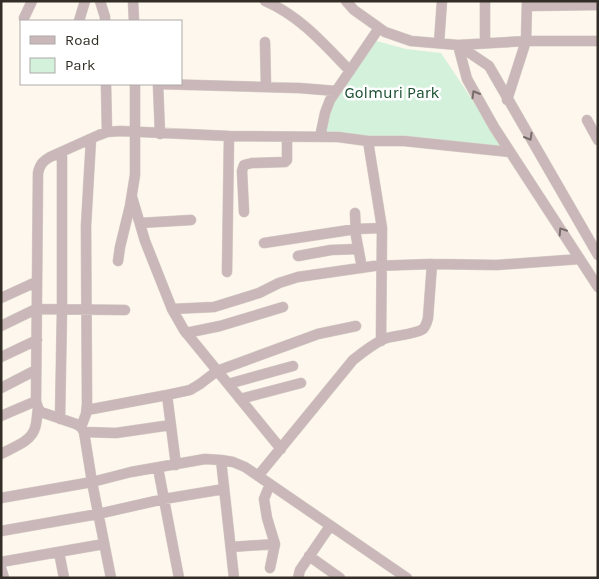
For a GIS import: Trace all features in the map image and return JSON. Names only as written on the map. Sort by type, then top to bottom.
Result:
[{"type":"street","points":[[24,18],[32,1]]},
{"type":"street","points":[[79,20],[85,1]]},
{"type":"street","points":[[100,1],[105,20]]},
{"type":"street","points":[[134,1],[134,20]]},
{"type":"street","points":[[265,1],[285,11],[315,34],[350,71]]},
{"type":"street","points":[[346,1],[354,10],[385,32],[410,41],[458,45],[526,41],[598,40]]},
{"type":"street","points":[[440,43],[442,1]]},
{"type":"street","points":[[485,1],[485,43]]},
{"type":"street","points":[[507,100],[526,41],[527,4],[598,5]]},
{"type":"street","points":[[320,137],[325,113],[336,91],[379,28]]},
{"type":"street","points":[[265,42],[266,87]]},
{"type":"street","points":[[458,45],[488,66],[594,241],[598,255]]},
{"type":"street","points":[[458,45],[467,79],[494,127],[598,287]]},
{"type":"street","points":[[106,85],[107,132]]},
{"type":"street","points":[[118,261],[135,174],[135,85]]},
{"type":"street","points":[[158,85],[160,134]]},
{"type":"street","points":[[182,85],[336,91]]},
{"type":"street","points":[[587,120],[598,140]]},
{"type":"street","points":[[1,454],[29,438],[36,426],[38,173],[43,161],[107,132],[120,131],[229,136],[338,137],[404,141],[510,152]]},
{"type":"street","points":[[227,272],[229,136]]},
{"type":"street","points":[[244,212],[242,171],[244,164],[285,162],[288,156],[287,137]]},
{"type":"street","points":[[91,139],[86,226],[88,309],[86,410],[83,430],[111,578]]},
{"type":"street","points":[[368,140],[382,228],[380,341]]},
{"type":"street","points":[[60,419],[62,152]]},
{"type":"street","points":[[132,197],[146,241],[172,309],[186,333],[281,449]]},
{"type":"street","points":[[355,213],[358,249],[362,268]]},
{"type":"street","points":[[140,223],[191,220]]},
{"type":"street","points":[[264,243],[356,229],[382,228]]},
{"type":"street","points":[[298,256],[331,250],[358,249]]},
{"type":"street","points":[[172,309],[214,307],[298,277],[362,268],[432,264],[497,265],[580,260]]},
{"type":"street","points":[[258,476],[353,360],[384,339],[422,329],[426,325],[432,264]]},
{"type":"street","points":[[1,298],[36,282]]},
{"type":"street","points":[[186,333],[220,326],[283,307]]},
{"type":"street","points":[[1,326],[36,308],[125,310]]},
{"type":"street","points":[[86,410],[190,390],[218,371],[318,334],[356,326]]},
{"type":"street","points":[[1,357],[37,340]]},
{"type":"street","points":[[228,384],[294,366]]},
{"type":"street","points":[[1,388],[36,370]]},
{"type":"street","points":[[240,398],[301,383]]},
{"type":"street","points":[[167,395],[176,464]]},
{"type":"street","points":[[37,404],[41,412],[76,424],[83,430],[116,433],[171,425]]},
{"type":"street","points":[[1,416],[37,404]]},
{"type":"street","points":[[1,498],[205,459],[233,462],[245,467],[406,578]]},
{"type":"street","points":[[221,460],[234,578]]},
{"type":"street","points":[[158,468],[179,578]]},
{"type":"street","points":[[270,484],[264,499],[267,518],[275,544],[270,568]]},
{"type":"street","points":[[1,531],[224,489]]},
{"type":"street","points":[[298,578],[300,570],[330,526]]},
{"type":"street","points":[[1,562],[104,544]]},
{"type":"street","points":[[231,547],[275,544]]},
{"type":"street","points":[[59,552],[64,578]]},
{"type":"street","points":[[309,556],[340,578]]},
{"type":"street","points":[[1,568],[4,578]]},
{"type":"green space","name":"Golmuri Park","points":[[373,40],[406,49],[441,53],[505,149],[334,135],[324,132],[335,97]]}]
